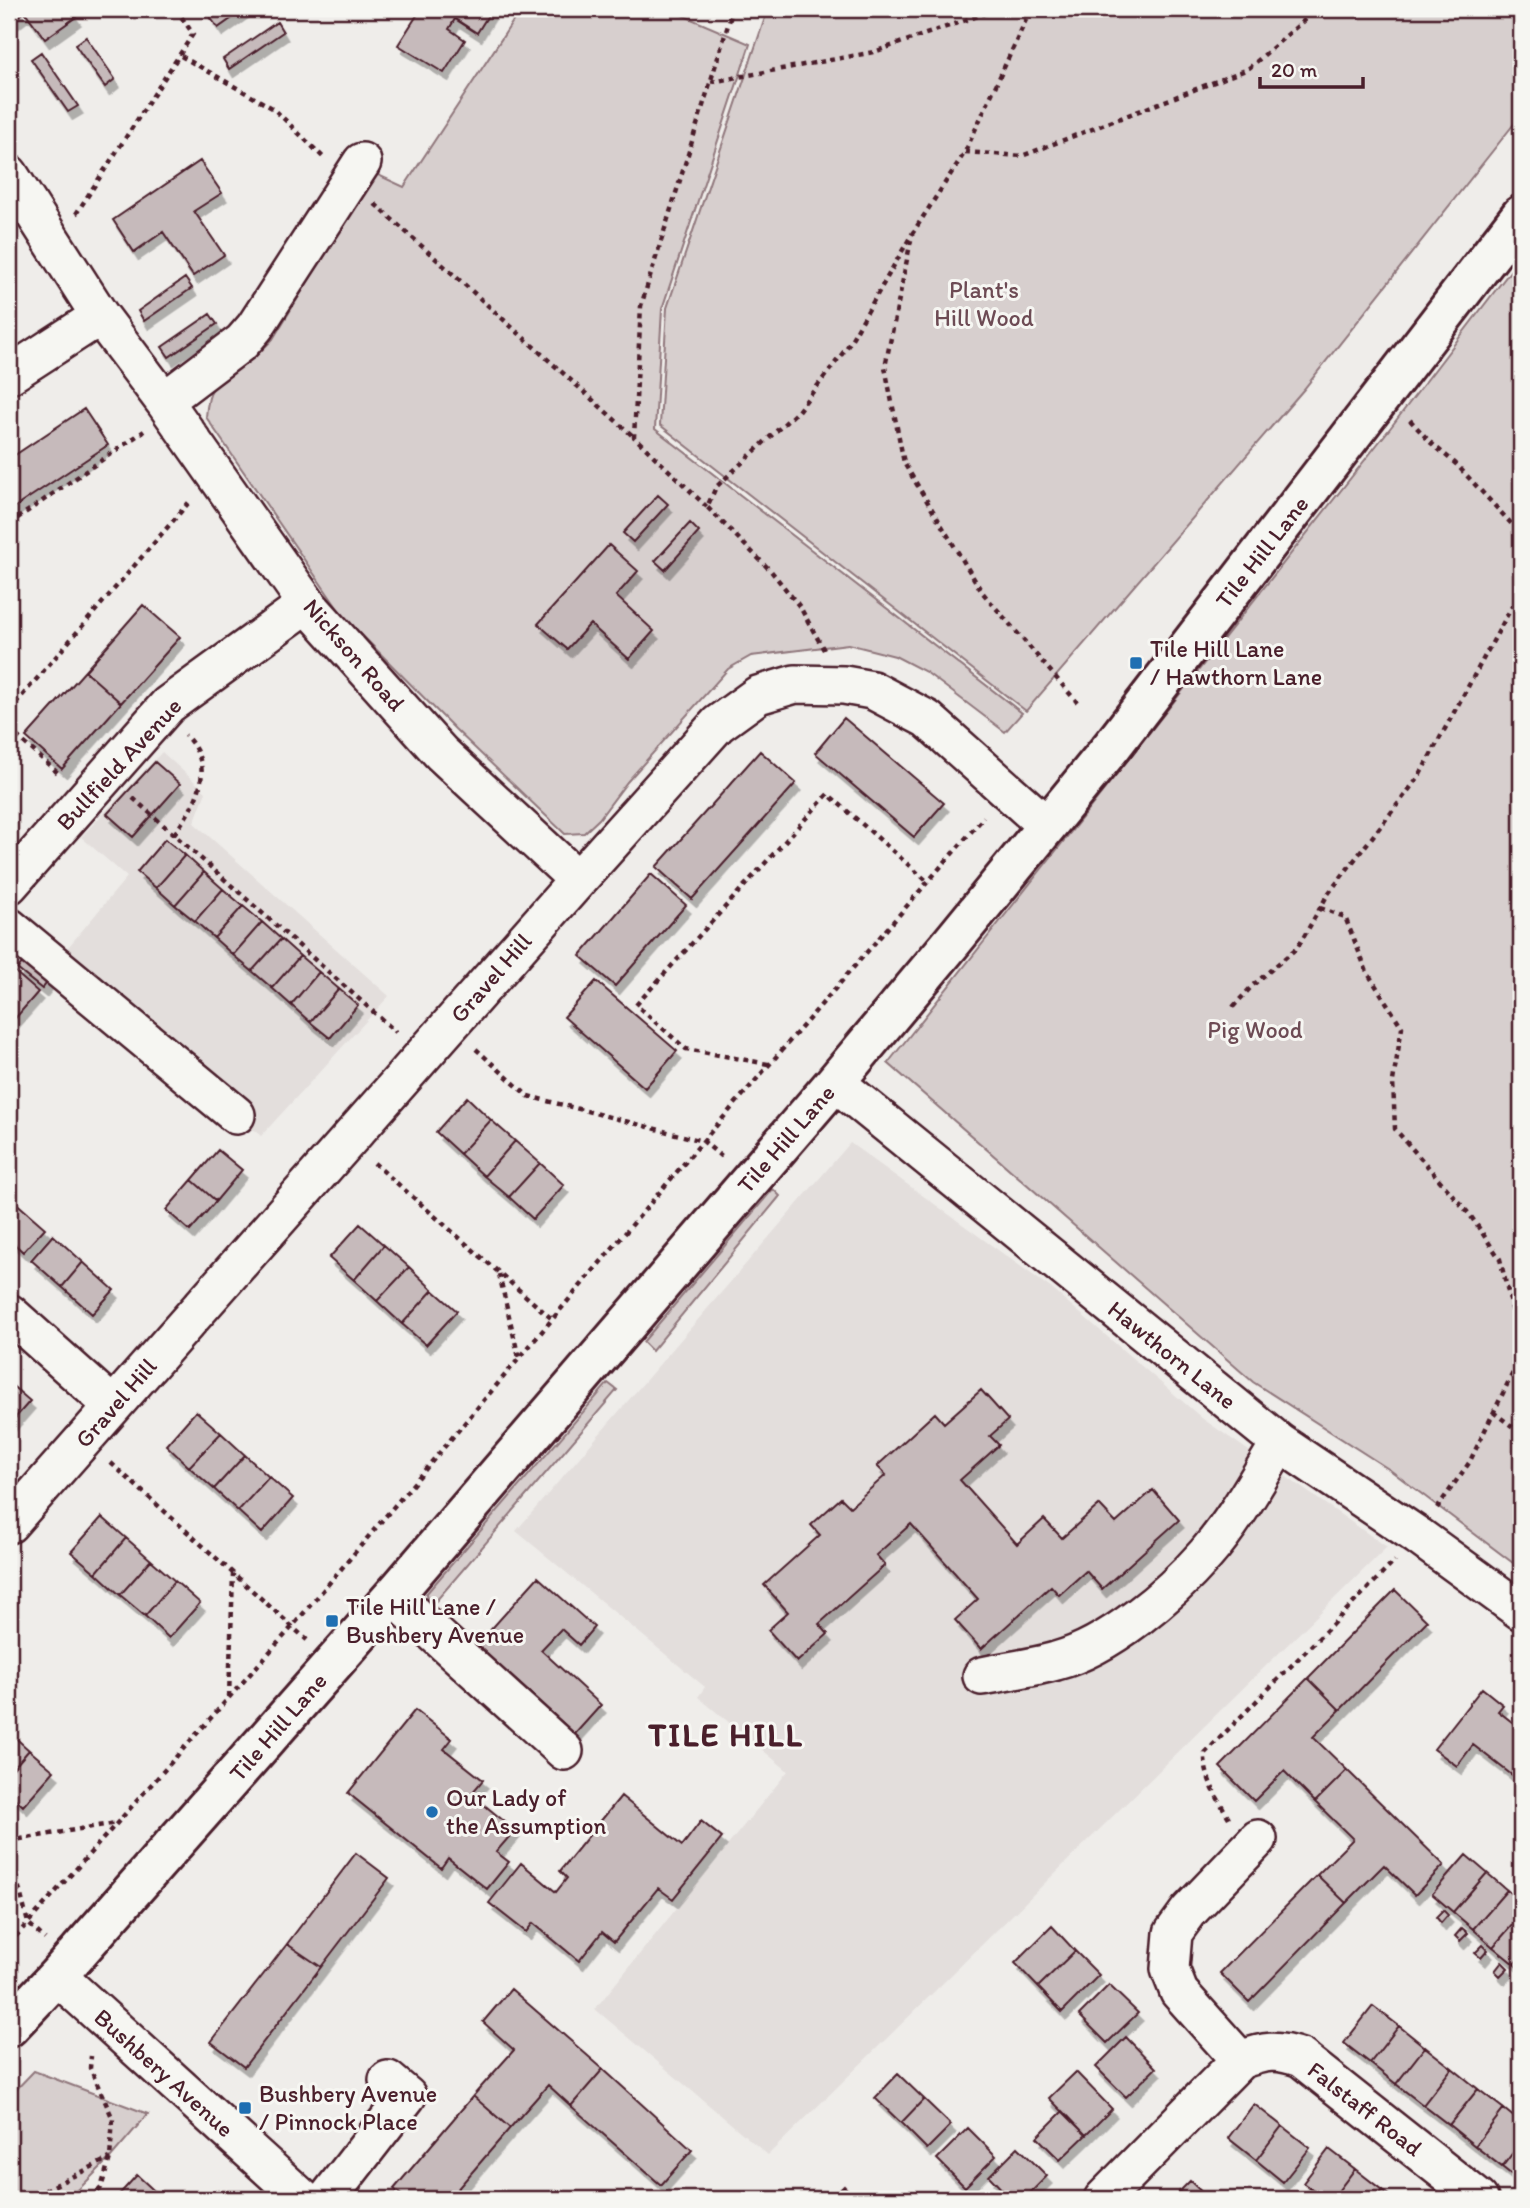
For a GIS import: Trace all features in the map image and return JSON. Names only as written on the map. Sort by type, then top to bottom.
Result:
[{"type":"main road","name":"Tile Hill Lane","points":[[9,2027],[54,1960],[393,1596],[835,1082],[1113,745],[1521,215]]},
{"type":"street","points":[[167,407],[242,342],[255,327],[356,172]]},
{"type":"street","name":"Nickson Road","points":[[9,174],[100,316],[307,604],[441,752],[578,880]]},
{"type":"street","points":[[9,375],[100,316]]},
{"type":"street","name":"Bullfield Avenue","points":[[9,885],[167,705],[307,604]]},
{"type":"street","name":"Gravel Hill","points":[[9,1524],[718,724],[758,695],[795,684],[844,685],[872,690],[927,719],[1047,826]]},
{"type":"street","points":[[9,927],[236,1115]]},
{"type":"street","name":"Hawthorn Lane","points":[[835,1082],[1280,1443],[1426,1524],[1521,1611]]},
{"type":"street","points":[[9,1313],[114,1406]]},
{"type":"street","points":[[982,1675],[1058,1661],[1115,1635],[1159,1599],[1206,1554],[1280,1443]]},
{"type":"street","points":[[393,1596],[564,1751]]},
{"type":"street","points":[[1103,2199],[1240,2060],[1179,1992],[1170,1969],[1173,1933],[1189,1911],[1247,1851]]},
{"type":"street","name":"Bushbery Avenue","points":[[54,1960],[96,2011],[303,2199]]},
{"type":"street","name":"Falstaff Road","points":[[1240,2060],[1260,2052],[1281,2051],[1301,2058],[1479,2199]]},
{"type":"street","points":[[327,2199],[407,2096],[388,2080]]},
{"type":"path","points":[[47,234],[72,220],[181,56],[193,34],[176,9]]},
{"type":"path","points":[[634,437],[641,306],[733,9]]},
{"type":"path","points":[[710,82],[874,52],[998,9]]},
{"type":"path","points":[[707,507],[716,487],[798,411],[846,349],[912,234],[965,152],[1031,9]]},
{"type":"path","points":[[965,152],[1022,156],[1248,69],[1317,9]]},
{"type":"path","points":[[181,56],[274,109],[356,172],[771,571],[800,607],[844,685]]},
{"type":"path","points":[[912,234],[885,367],[904,463],[982,593],[1077,702]]},
{"type":"path","points":[[9,524],[167,407]]},
{"type":"path","points":[[1408,418],[1430,442],[1457,464],[1521,534]]},
{"type":"path","points":[[9,711],[215,473]]},
{"type":"path","points":[[1233,1007],[1253,985],[1298,947],[1320,908],[1419,778],[1521,590]]},
{"type":"path","points":[[161,712],[197,747],[202,769],[199,792],[188,815],[174,834]]},
{"type":"path","points":[[9,729],[174,834],[422,1055]]},
{"type":"path","points":[[9,1944],[292,1627],[703,1141],[1007,789]]},
{"type":"path","points":[[768,1065],[686,1049],[636,1005],[828,794],[928,882]]},
{"type":"path","points":[[1320,908],[1345,917],[1367,972],[1402,1027],[1393,1081],[1395,1129],[1470,1215],[1500,1259],[1516,1325],[1515,1368]]},
{"type":"path","points":[[449,1026],[528,1096],[703,1141],[730,1165],[743,1150],[762,1167]]},
{"type":"path","points":[[347,1140],[552,1320]]},
{"type":"path","points":[[499,1273],[519,1358]]},
{"type":"path","points":[[1247,1851],[1205,1769],[1205,1753],[1426,1524],[1469,1463],[1521,1356]]},
{"type":"path","points":[[1493,1412],[1521,1433]]},
{"type":"path","points":[[85,1439],[316,1648]]},
{"type":"path","points":[[229,1698],[233,1574]]},
{"type":"path","points":[[9,1841],[117,1823]]},
{"type":"path","points":[[9,1848],[28,1923],[54,1960]]},
{"type":"path","points":[[91,2199],[101,2188],[110,2158],[113,2119],[90,2068],[96,2011]]},
{"type":"path","points":[[27,2199],[110,2158]]},
{"type":"shaded area","points":[[162,752],[206,792],[194,823],[389,996],[261,1136],[54,964],[127,877],[81,837]]},
{"type":"shaded area","points":[[850,1143],[1052,1289],[1203,1419],[1387,1547],[768,2155],[595,2009],[788,1771],[698,1697],[705,1687],[516,1531]]},
{"type":"green space","points":[[521,9],[668,9],[750,44],[662,309],[655,429],[1022,713],[1005,732],[926,672],[895,656],[848,644],[751,656],[728,669],[627,782],[599,819],[584,833],[565,834],[455,729],[343,616],[206,417],[207,404],[217,382],[251,360],[273,339],[374,173],[404,187]]},
{"type":"green space","name":"Plant's Hill Wood","points":[[768,9],[1521,9],[1521,115],[1304,389],[1026,711],[660,425],[667,308]]},
{"type":"green space","name":"Pig Wood","points":[[1521,257],[1521,1569],[1390,1470],[1253,1382],[888,1063],[1391,427]]},
{"type":"green space","points":[[773,1189],[780,1196],[652,1351],[643,1342]]},
{"type":"green space","points":[[608,1383],[617,1390],[430,1608],[426,1594]]},
{"type":"green space","points":[[34,2071],[148,2114],[110,2158],[69,2199],[9,2199],[9,2097]]},
{"type":"building","points":[[9,9],[70,9],[76,17],[45,39],[25,12],[9,24]]},
{"type":"building","points":[[222,9],[245,9],[218,28],[210,17]]},
{"type":"building","points":[[421,9],[492,9],[477,33],[455,19],[449,29],[465,40],[444,73],[398,45]]},
{"type":"building","points":[[277,22],[283,32],[229,69],[223,59]]},
{"type":"building","points":[[86,37],[115,79],[105,87],[75,45]]},
{"type":"building","points":[[41,52],[78,106],[68,112],[31,59]]},
{"type":"building","points":[[200,161],[222,193],[194,211],[224,255],[193,276],[163,232],[134,252],[113,220]]},
{"type":"building","points":[[185,278],[192,288],[144,321],[138,311]]},
{"type":"building","points":[[210,314],[217,324],[169,357],[162,347]]},
{"type":"building","points":[[84,409],[108,445],[9,511],[9,459]]},
{"type":"building","points":[[658,495],[668,504],[633,542],[623,533]]},
{"type":"building","points":[[690,523],[699,532],[665,570],[655,561]]},
{"type":"building","points":[[609,545],[638,571],[616,596],[654,631],[629,659],[590,624],[567,649],[538,624]]},
{"type":"building","points":[[143,605],[180,637],[121,703],[85,671]]},
{"type":"building","points":[[85,671],[121,703],[62,769],[26,737]]},
{"type":"building","points":[[844,718],[944,803],[914,837],[815,753]]},
{"type":"building","points":[[760,751],[796,783],[692,899],[656,867]]},
{"type":"building","points":[[155,762],[180,784],[133,837],[107,814]]},
{"type":"building","points":[[165,839],[185,855],[156,888],[137,872]]},
{"type":"building","points":[[185,855],[204,872],[175,905],[156,888]]},
{"type":"building","points":[[204,872],[223,889],[195,921],[175,905]]},
{"type":"building","points":[[651,874],[686,905],[615,986],[580,956]]},
{"type":"building","points":[[223,889],[243,906],[214,938],[195,921]]},
{"type":"building","points":[[243,906],[262,922],[233,955],[214,938]]},
{"type":"building","points":[[262,922],[281,939],[252,971],[233,955]]},
{"type":"building","points":[[281,939],[300,956],[272,988],[252,971]]},
{"type":"building","points":[[29,955],[52,976],[42,989],[17,969]]},
{"type":"building","points":[[300,956],[319,972],[291,1005],[272,988]]},
{"type":"building","points":[[14,971],[38,992],[12,1022],[9,1019],[9,977]]},
{"type":"building","points":[[319,972],[339,989],[310,1022],[291,1005]]},
{"type":"building","points":[[596,981],[677,1051],[645,1088],[564,1017]]},
{"type":"building","points":[[339,989],[358,1005],[330,1038],[310,1022]]},
{"type":"building","points":[[467,1097],[491,1120],[460,1154],[436,1132]]},
{"type":"building","points":[[491,1120],[515,1141],[484,1176],[460,1154]]},
{"type":"building","points":[[515,1141],[540,1163],[509,1197],[484,1176]]},
{"type":"building","points":[[218,1150],[242,1170],[216,1201],[192,1180]]},
{"type":"building","points":[[540,1163],[564,1185],[533,1219],[509,1197]]},
{"type":"building","points":[[192,1180],[216,1201],[190,1231],[166,1210]]},
{"type":"building","points":[[14,1201],[45,1228],[23,1252],[9,1239],[9,1207]]},
{"type":"building","points":[[360,1224],[384,1245],[354,1280],[329,1258]]},
{"type":"building","points":[[53,1235],[83,1262],[62,1287],[31,1260]]},
{"type":"building","points":[[384,1245],[409,1267],[377,1301],[354,1280]]},
{"type":"building","points":[[83,1262],[114,1290],[92,1314],[62,1287]]},
{"type":"building","points":[[409,1267],[433,1290],[402,1324],[377,1301]]},
{"type":"building","points":[[433,1290],[457,1311],[426,1345],[402,1324]]},
{"type":"building","points":[[9,1383],[30,1401],[9,1425]]},
{"type":"building","points":[[981,1390],[1008,1420],[990,1436],[999,1445],[960,1480],[1017,1544],[1044,1519],[1062,1538],[1099,1505],[1116,1523],[1153,1490],[1179,1520],[1102,1589],[1086,1571],[1059,1595],[1051,1586],[981,1649],[955,1620],[978,1599],[911,1524],[876,1555],[885,1565],[819,1624],[828,1634],[797,1662],[768,1630],[788,1612],[764,1585],[820,1535],[811,1525],[841,1498],[850,1507],[886,1475],[877,1466],[935,1413],[944,1423]]},
{"type":"building","points":[[196,1411],[221,1433],[189,1467],[166,1445]]},
{"type":"building","points":[[221,1433],[245,1455],[214,1489],[189,1467]]},
{"type":"building","points":[[245,1455],[269,1477],[238,1511],[214,1489]]},
{"type":"building","points":[[269,1477],[293,1498],[262,1533],[238,1511]]},
{"type":"building","points":[[102,1517],[126,1538],[96,1573],[71,1552]]},
{"type":"building","points":[[126,1538],[151,1560],[120,1595],[96,1573]]},
{"type":"building","points":[[151,1560],[175,1581],[145,1616],[120,1595]]},
{"type":"building","points":[[538,1577],[594,1627],[579,1645],[561,1629],[541,1650],[601,1705],[575,1734],[477,1645]]},
{"type":"building","points":[[175,1581],[200,1603],[169,1638],[145,1616]]},
{"type":"building","points":[[1395,1590],[1427,1621],[1340,1710],[1308,1678]]},
{"type":"building","points":[[1308,1678],[1340,1710],[1313,1737],[1347,1770],[1315,1802],[1284,1771],[1254,1801],[1220,1767]]},
{"type":"building","points":[[1482,1688],[1503,1705],[1498,1711],[1521,1729],[1521,1782],[1473,1745],[1457,1766],[1434,1749]]},
{"type":"building","name":"Our Lady of the Assumption","points":[[415,1710],[452,1739],[444,1749],[483,1780],[471,1794],[515,1830],[496,1852],[509,1862],[487,1889],[448,1858],[441,1868],[348,1793]]},
{"type":"building","points":[[9,1732],[29,1750],[9,1773]]},
{"type":"building","points":[[29,1750],[54,1771],[23,1806],[9,1793],[9,1773]]},
{"type":"building","points":[[1347,1770],[1444,1865],[1415,1895],[1384,1865],[1346,1903],[1317,1875],[1353,1839],[1315,1802]]},
{"type":"building","points":[[621,1796],[682,1846],[701,1821],[722,1838],[673,1899],[658,1888],[614,1942],[602,1932],[579,1961],[533,1923],[526,1932],[489,1903],[521,1863],[556,1892],[567,1878],[560,1871]]},
{"type":"building","points":[[356,1853],[389,1878],[321,1967],[287,1944]]},
{"type":"building","points":[[1466,1855],[1487,1873],[1453,1912],[1432,1894]]},
{"type":"building","points":[[1487,1873],[1507,1890],[1473,1929],[1453,1912]]},
{"type":"building","points":[[1317,1875],[1346,1903],[1249,2002],[1220,1973]]},
{"type":"building","points":[[1507,1890],[1521,1903],[1521,1915],[1493,1947],[1473,1929]]},
{"type":"building","points":[[1443,1910],[1448,1915],[1441,1923],[1436,1917]]},
{"type":"building","points":[[1521,1915],[1521,1956],[1514,1964],[1493,1947]]},
{"type":"building","points":[[1052,1926],[1075,1951],[1038,1987],[1015,1963]]},
{"type":"building","points":[[1462,1928],[1468,1933],[1460,1941],[1455,1936]]},
{"type":"building","points":[[287,1944],[321,1967],[244,2067],[211,2042]]},
{"type":"building","points":[[1483,1945],[1488,1950],[1481,1958],[1475,1953]]},
{"type":"building","points":[[1075,1951],[1099,1975],[1062,2012],[1038,1987]]},
{"type":"building","points":[[1521,1956],[1521,1971],[1514,1964]]},
{"type":"building","points":[[1502,1962],[1508,1968],[1500,1976],[1495,1971]]},
{"type":"building","points":[[1109,1985],[1138,2013],[1107,2043],[1079,2015]]},
{"type":"building","points":[[511,1989],[603,2069],[571,2106],[548,2085],[510,2128],[473,2096],[514,2050],[483,2022]]},
{"type":"building","points":[[1373,2006],[1399,2026],[1370,2063],[1344,2043]]},
{"type":"building","points":[[1399,2026],[1425,2047],[1396,2084],[1370,2063]]},
{"type":"building","points":[[1126,2037],[1156,2068],[1126,2097],[1096,2067]]},
{"type":"building","points":[[1425,2047],[1452,2068],[1423,2105],[1396,2084]]},
{"type":"building","points":[[1452,2068],[1478,2089],[1449,2125],[1423,2105]]},
{"type":"building","points":[[603,2069],[692,2150],[661,2185],[571,2106]]},
{"type":"building","points":[[1076,2072],[1112,2109],[1086,2135],[1049,2098]]},
{"type":"building","points":[[898,2074],[924,2099],[901,2123],[875,2098]]},
{"type":"building","points":[[1478,2089],[1504,2109],[1475,2146],[1449,2125]]},
{"type":"building","points":[[473,2096],[510,2128],[449,2199],[406,2199],[394,2189]]},
{"type":"building","points":[[924,2099],[951,2125],[927,2149],[901,2123]]},
{"type":"building","points":[[1254,2104],[1282,2126],[1256,2160],[1228,2138]]},
{"type":"building","points":[[1504,2109],[1521,2123],[1521,2142],[1502,2167],[1475,2146]]},
{"type":"building","points":[[1063,2111],[1086,2135],[1060,2160],[1037,2137]]},
{"type":"building","points":[[1282,2126],[1310,2148],[1283,2182],[1256,2160]]},
{"type":"building","points":[[968,2128],[996,2156],[965,2187],[937,2159]]},
{"type":"building","points":[[1521,2142],[1521,2182],[1502,2167]]},
{"type":"building","points":[[1018,2147],[1047,2176],[1024,2199],[1011,2199],[989,2176]]},
{"type":"building","points":[[1329,2149],[1355,2169],[1332,2199],[1324,2199],[1303,2183]]},
{"type":"building","points":[[1355,2169],[1382,2190],[1375,2199],[1332,2199]]},
{"type":"building","points":[[137,2175],[163,2199],[115,2199]]},
{"type":"building","points":[[1190,2181],[1209,2199],[1172,2199]]},
{"type":"building","points":[[844,2186],[857,2199],[830,2199]]},
{"type":"building","points":[[1382,2190],[1394,2199],[1375,2199]]},
{"type":"place","name":"Tile Hill Lane / Hawthorn Lane","points":[[1136,663]]},
{"type":"place","name":"Tile Hill Lane / Bushbery Avenue","points":[[332,1621]]},
{"type":"place","name":"Our Lady of the Assumption","points":[[432,1812]]},
{"type":"place","name":"Bushbery Avenue / Pinnock Place","points":[[245,2108]]},
{"type":"district","name":"TILE HILL","points":[[726,1735]]}]
